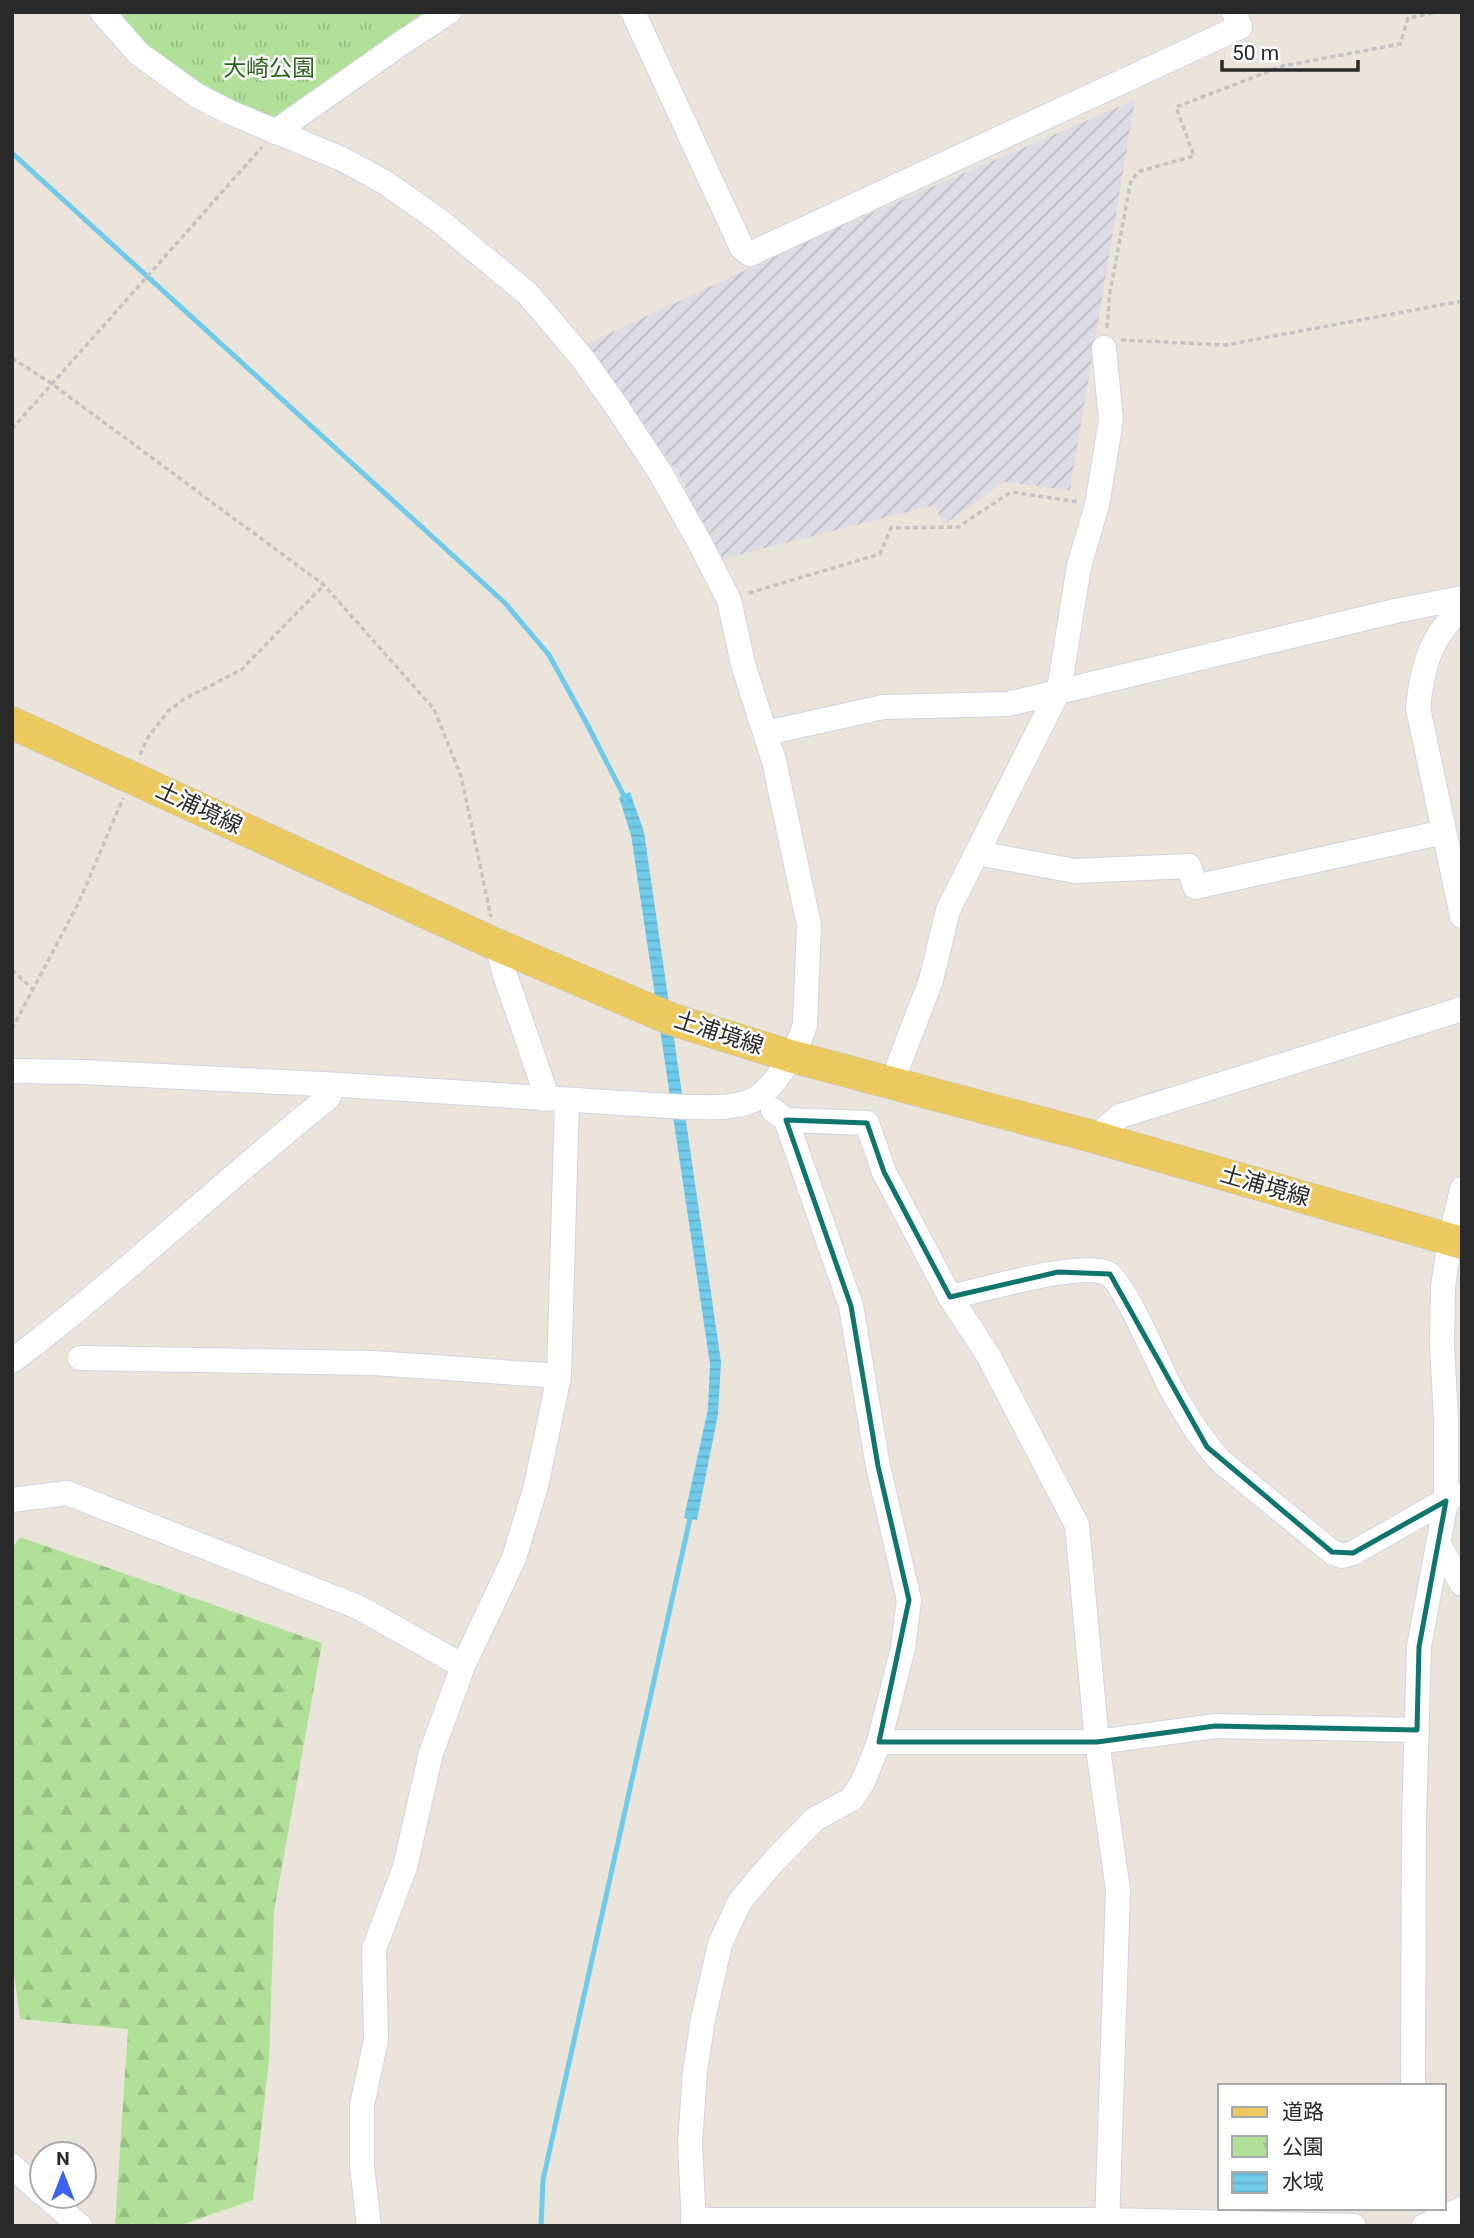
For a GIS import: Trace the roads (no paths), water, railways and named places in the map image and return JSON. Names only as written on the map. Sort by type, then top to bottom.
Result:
[{"type":"main road","name":"土浦境線","points":[[12,723],[497,945],[671,1019],[790,1056],[1098,1138],[1456,1241]]},
{"type":"street","points":[[12,1072],[82,1072],[722,1107],[744,1103],[760,1096],[770,1086],[801,1039],[805,1025],[809,925],[777,774],[743,664],[729,600],[681,510],[626,421],[583,359],[528,294],[441,222],[386,183],[342,159],[275,132],[196,95],[139,54],[102,12]]},
{"type":"street","points":[[275,132],[449,12]]},
{"type":"street","points":[[633,12],[742,248],[750,254],[1240,27],[1234,12]]},
{"type":"street","points":[[892,1082],[931,980],[948,910],[1059,691],[1079,566],[1097,505],[1111,420],[1105,344]]},
{"type":"street","points":[[765,733],[883,707],[1007,704],[1395,611],[1462,598]]},
{"type":"street","points":[[1462,609],[1436,637],[1422,674],[1418,708],[1462,916]]},
{"type":"street","points":[[977,853],[1074,871],[1189,866],[1195,887],[1444,832]]},
{"type":"street","points":[[369,2226],[362,2166],[362,2105],[376,2040],[373,1949],[405,1867],[431,1753],[463,1666],[514,1558],[536,1486],[559,1376],[555,1099],[544,1088],[497,945]]},
{"type":"street","points":[[1098,1138],[1120,1116],[1462,1009]]},
{"type":"street","points":[[12,1361],[79,1310],[255,1156],[329,1097],[329,1085]]},
{"type":"street","points":[[760,1096],[786,1120],[851,1306],[878,1466],[909,1600],[903,1648],[879,1742],[863,1782],[852,1799],[814,1819],[774,1861],[740,1901],[720,1944],[703,2019],[695,2072],[690,2143],[694,2223],[1354,2226]]},
{"type":"street","points":[[786,1120],[867,1123],[884,1172],[950,1297],[988,1355],[1077,1525],[1097,1742],[1118,1890],[1107,2223]]},
{"type":"street","points":[[1413,2084],[1413,1821],[1419,1647],[1439,1545],[1454,1496],[1442,1309],[1445,1267],[1456,1241],[1462,1189]]},
{"type":"street","points":[[950,1297],[1058,1272],[1099,1271],[1110,1274],[1122,1289],[1173,1392],[1208,1447],[1223,1463],[1332,1552],[1342,1556],[1353,1553],[1454,1496]]},
{"type":"street","points":[[80,1358],[374,1363],[559,1376]]},
{"type":"street","points":[[12,1500],[68,1493],[358,1607],[463,1666]]},
{"type":"street","points":[[1439,1545],[1462,1584]]},
{"type":"street","points":[[879,1742],[1097,1742],[1215,1726],[1416,1730]]},
{"type":"street","points":[[12,2166],[28,2180]]},
{"type":"street","points":[[1423,2226],[1462,2209]]},
{"type":"street","points":[[62,2210],[80,2226]]},
{"type":"water","points":[[630,792],[644,832],[721,1362],[718,1414],[697,1520],[684,1518],[708,1409],[710,1364],[631,835],[619,797]]},
{"type":"waterway","points":[[12,153],[505,603],[549,655],[626,800]]},
{"type":"waterway","points":[[541,2226],[543,2180],[691,1514]]},
{"type":"park label","name":"大崎公園","points":[[269,68]]}]
